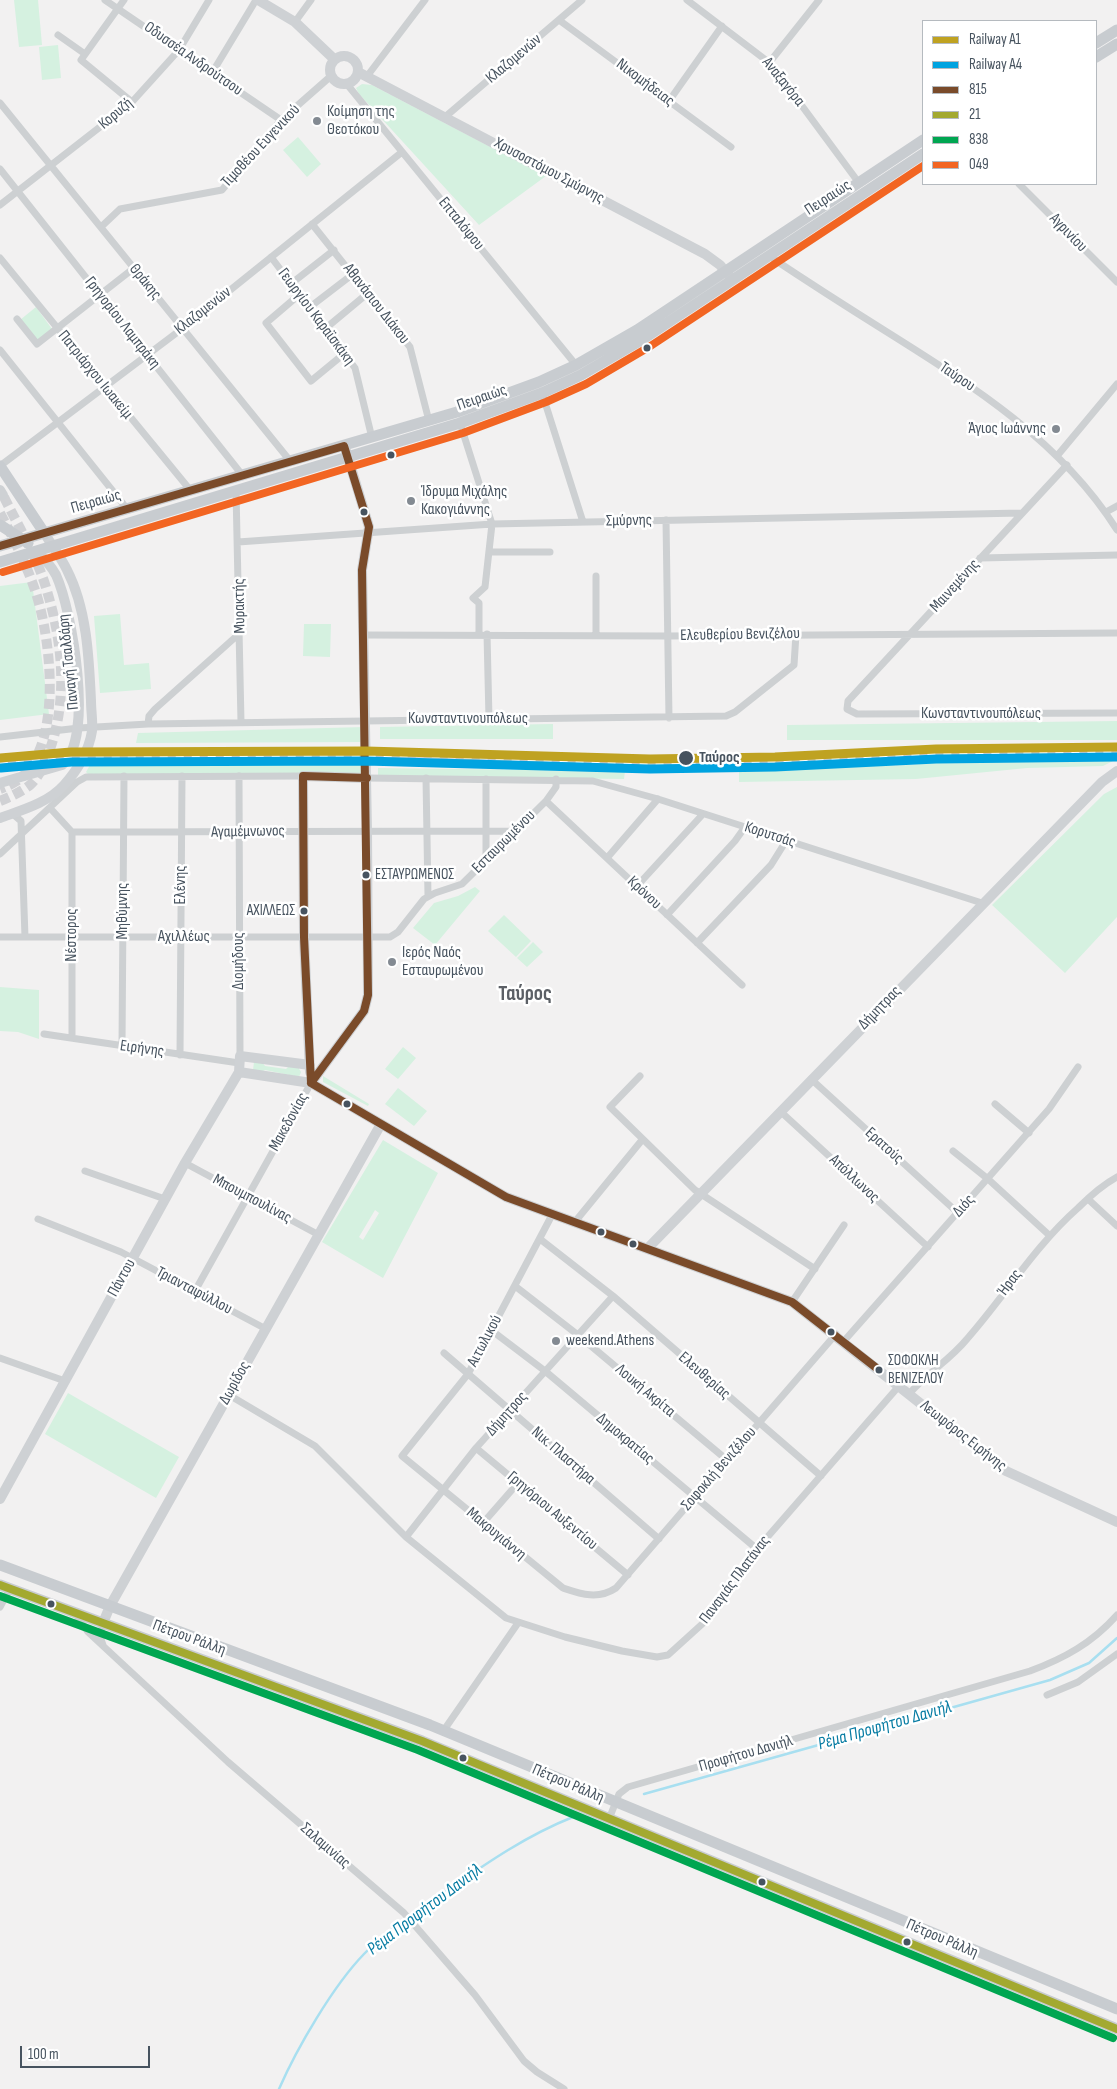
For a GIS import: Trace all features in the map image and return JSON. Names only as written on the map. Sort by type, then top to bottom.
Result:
[{"type":"main road","points":[[1097,42],[1117,30]]},
{"type":"main road","points":[[1097,56],[1117,44]]},
{"type":"main road","name":"Πειραιώς","points":[[0,546],[291,462],[346,452],[460,423],[542,393],[580,375],[643,339],[729,275],[922,141]]},
{"type":"main road","name":"Πειραιώς","points":[[0,562],[236,491],[346,452],[372,438],[501,397],[576,365],[729,275],[769,256],[922,155]]},
{"type":"main road","name":"Παναγή Τσαλδάρη","points":[[0,466],[45,534]]},
{"type":"main road","points":[[0,525],[24,540],[36,551]]},
{"type":"main road","name":"Πέτρου Ράλλη","points":[[0,1565],[444,1730],[1117,2009]]},
{"type":"main road","name":"Πέτρου Ράλλη","points":[[5,1586],[432,1745],[1117,2029]]},
{"type":"street","name":"Οδυσσέα Ανδρούτσου","points":[[105,0],[281,120]]},
{"type":"street","points":[[83,57],[124,0]]},
{"type":"street","name":"Κορυζή","points":[[0,205],[52,167],[132,102],[179,50],[209,0]]},
{"type":"street","points":[[212,73],[257,0],[295,22],[334,60],[330,67],[332,76],[338,82],[346,83],[363,74],[425,0]]},
{"type":"street","points":[[295,22],[311,0]]},
{"type":"street","name":"Κλαζομενών","points":[[445,117],[582,0]]},
{"type":"street","name":"Αναξαγόρα","points":[[687,0],[769,62],[859,183]]},
{"type":"street","points":[[769,62],[819,0]]},
{"type":"street","name":"Νικομήδειας","points":[[559,20],[731,147]]},
{"type":"street","points":[[669,101],[722,26]]},
{"type":"street","points":[[58,35],[132,102]]},
{"type":"street","name":"Χρυσοστόμου Σμύρνης","points":[[334,60],[348,56],[356,62],[363,74],[705,254],[729,275]]},
{"type":"street","name":"Τιμοθέου Ευγενικού","points":[[101,227],[120,209],[222,190],[281,120],[332,76]]},
{"type":"street","name":"Επταλόφου","points":[[346,83],[576,365]]},
{"type":"street","name":"Θράκης","points":[[0,102],[291,462]]},
{"type":"street","name":"Κλαζομενών","points":[[0,466],[183,328],[402,152]]},
{"type":"street","name":"Γρηγορίου Λαμπράκη","points":[[0,169],[243,476]]},
{"type":"street","name":"Αγρινίου","points":[[1021,185],[1117,282]]},
{"type":"street","name":"Αθανάσιου Διάκου","points":[[312,224],[410,347],[429,421]]},
{"type":"street","points":[[292,283],[334,250]]},
{"type":"street","name":"Ταύρου","points":[[769,256],[956,375],[992,401],[1067,465],[1106,512],[1117,530]]},
{"type":"street","name":"Γεωργίου Καραϊσκάκη","points":[[271,257],[346,353],[355,368],[372,438]]},
{"type":"street","name":"Πατριάρχου Ιωακείμ","points":[[0,258],[191,491]]},
{"type":"street","points":[[17,318],[37,344],[134,268]]},
{"type":"street","points":[[310,307],[353,274]]},
{"type":"street","points":[[326,328],[368,293]]},
{"type":"street","points":[[300,294],[266,323],[311,381],[346,353]]},
{"type":"street","points":[[0,350],[128,510]]},
{"type":"street","points":[[1057,456],[1117,384]]},
{"type":"street","points":[[542,393],[583,522]]},
{"type":"street","points":[[460,423],[492,524],[485,587],[473,598],[478,603],[479,634]]},
{"type":"street","name":"Μακεδονίας","points":[[195,1291],[311,1083],[365,1009],[368,989],[368,830],[362,570],[368,532],[367,517],[346,452]]},
{"type":"street","name":"Μαινεμένης","points":[[847,710],[848,701],[913,634],[1021,513],[1067,465]]},
{"type":"street","name":"Μυρακτής","points":[[236,491],[241,722]]},
{"type":"street","points":[[1106,512],[1117,506]]},
{"type":"street","name":"Σμύρνης","points":[[238,542],[492,524],[1021,513]]},
{"type":"street","points":[[666,520],[669,718]]},
{"type":"street","name":"Παναγή Τσαλδάρη","points":[[45,534],[69,575],[85,630],[92,727]]},
{"type":"street","name":"Παναγή Τσαλδάρη","points":[[36,551],[56,575],[68,614],[77,680],[79,728]]},
{"type":"street","points":[[489,552],[550,552]]},
{"type":"street","points":[[980,558],[1117,555]]},
{"type":"street","points":[[596,576],[596,634]]},
{"type":"street","points":[[148,724],[149,716],[155,708],[240,633]]},
{"type":"street","name":"Ελευθερίου Βενιζέλου","points":[[364,635],[596,634],[667,636],[1117,633]]},
{"type":"street","points":[[487,634],[489,719]]},
{"type":"street","name":"Κωνσταντινουπόλεως","points":[[0,737],[79,728],[148,724],[365,720],[669,718],[731,715],[794,664],[796,634]]},
{"type":"street","name":"Κωνσταντινουπόλεως","points":[[847,710],[857,714],[1117,713]]},
{"type":"street","points":[[0,818],[52,796],[63,786],[82,758],[92,727]]},
{"type":"street","points":[[0,783],[62,765],[69,758],[79,728]]},
{"type":"street","name":"Δήμητρας","points":[[647,1249],[982,903],[1102,782],[1117,771]]},
{"type":"street","name":"Μηθύμνης","points":[[122,1046],[124,776]]},
{"type":"street","name":"Ελένης","points":[[180,1055],[182,776]]},
{"type":"street","name":"Διομήδους","points":[[238,776],[239,1064]]},
{"type":"street","points":[[303,776],[304,937],[311,1083]]},
{"type":"street","points":[[0,854],[80,780],[86,777],[303,776],[556,780]]},
{"type":"street","points":[[368,938],[395,935],[428,896],[426,778]]},
{"type":"street","points":[[486,779],[486,860]]},
{"type":"street","name":"Κορυτσάς","points":[[556,780],[593,781],[745,827],[982,903]]},
{"type":"street","name":"Εσταυρωμένου","points":[[428,896],[462,884],[546,801],[556,787],[556,780]]},
{"type":"street","points":[[607,858],[658,800]]},
{"type":"street","name":"Κρόνου","points":[[546,801],[742,985]]},
{"type":"street","points":[[50,808],[72,832]]},
{"type":"street","points":[[13,814],[21,821],[25,937]]},
{"type":"street","points":[[637,886],[703,814]]},
{"type":"street","points":[[667,914],[735,841],[745,827]]},
{"type":"street","name":"Αγαμέμνωνος","points":[[72,832],[516,831]]},
{"type":"street","name":"Νέστορος","points":[[72,832],[72,1038]]},
{"type":"street","points":[[698,943],[771,865],[786,840]]},
{"type":"street","name":"Αχιλλέως","points":[[0,937],[368,938]]},
{"type":"street","name":"Ειρήνης","points":[[44,1034],[239,1064],[311,1083]]},
{"type":"street","name":"Ειρήνης","points":[[239,1064],[310,1065]]},
{"type":"street","name":"Πάντου","points":[[0,1499],[239,1064]]},
{"type":"street","name":"Διός","points":[[840,1338],[928,1247],[1029,1133],[1050,1109],[1078,1067]]},
{"type":"street","points":[[640,1076],[610,1108],[700,1194],[815,1269]]},
{"type":"street","name":"Ερατούς","points":[[811,1079],[958,1213]]},
{"type":"street","name":"Λεωφόρος Ειρήνης","points":[[311,1083],[500,1194],[552,1215],[792,1302],[1006,1471],[1117,1522]]},
{"type":"street","points":[[995,1104],[1029,1133]]},
{"type":"street","name":"Απόλλωνος","points":[[780,1111],[928,1247]]},
{"type":"street","name":"Δωρίδος","points":[[103,1646],[100,1636],[110,1606],[381,1124]]},
{"type":"street","points":[[574,1223],[642,1140]]},
{"type":"street","points":[[953,1151],[988,1179],[1049,1235]]},
{"type":"street","name":"Μπουμπουλίνας","points":[[185,1163],[319,1235]]},
{"type":"street","points":[[85,1172],[165,1199]]},
{"type":"street","name":"Ήρας","points":[[909,1394],[921,1380],[952,1355],[968,1338],[1049,1235],[1088,1198],[1117,1177]]},
{"type":"street","points":[[1088,1198],[1117,1226]]},
{"type":"street","name":"Αιτωλικού","points":[[402,1456],[468,1374],[552,1215]]},
{"type":"street","name":"Τριανταφύλλου","points":[[38,1218],[109,1246],[266,1329]]},
{"type":"street","points":[[792,1302],[844,1225]]},
{"type":"street","name":"Ελευθερίας","points":[[540,1239],[613,1296],[821,1476]]},
{"type":"street","name":"Λουκή Ακρίτα","points":[[515,1286],[578,1335],[727,1460]]},
{"type":"street","name":"Δήμητρος","points":[[406,1537],[476,1448],[613,1296]]},
{"type":"street","name":"Δημοκρατίας","points":[[491,1330],[545,1371],[757,1549]]},
{"type":"street","name":"Σοφοκλή Βενιζέλου","points":[[598,1595],[616,1588],[759,1423],[840,1338]]},
{"type":"street","name":"Νικ. Πλαστήρα","points":[[444,1353],[659,1539]]},
{"type":"street","points":[[0,1358],[65,1381]]},
{"type":"street","name":"Παναγιάς Πλατάνας","points":[[229,1395],[315,1446],[406,1537],[506,1618],[518,1623],[622,1651],[650,1656],[668,1655],[717,1609],[757,1549],[899,1386]]},
{"type":"street","name":"Γρηγόριου Αυξεντίου","points":[[476,1448],[628,1574]]},
{"type":"street","name":"Μακρυγιάννη","points":[[402,1456],[563,1588],[577,1593],[598,1595]]},
{"type":"street","points":[[483,1524],[518,1483]]},
{"type":"street","points":[[0,1607],[5,1586]]},
{"type":"street","name":"Σαλαμινίας","points":[[75,1613],[86,1630],[228,1762],[404,1913],[475,1995],[524,2061],[537,2072],[564,2089]]},
{"type":"street","name":"Προφήτου Δανιήλ","points":[[609,1819],[619,1794],[628,1787],[977,1688],[1044,1666],[1091,1641],[1117,1615]]},
{"type":"street","points":[[444,1730],[518,1623]]},
{"type":"street","points":[[1047,1695],[1078,1682],[1117,1654]]},
{"type":"green space","points":[[14,0],[38,0],[42,45],[19,47]]},
{"type":"green space","points":[[58,45],[61,78],[42,80],[39,47]]},
{"type":"green space","points":[[362,84],[372,85],[546,176],[479,225],[359,94],[356,88]]},
{"type":"green space","points":[[298,137],[321,164],[307,177],[283,150]]},
{"type":"green space","points":[[36,307],[52,329],[37,341],[20,320]]},
{"type":"green space","points":[[32,582],[49,714],[0,720],[0,586]]},
{"type":"green space","points":[[120,614],[124,665],[149,663],[151,689],[100,693],[94,616]]},
{"type":"green space","points":[[304,624],[331,624],[330,657],[303,656]]},
{"type":"green space","points":[[1117,721],[1117,740],[787,740],[787,725]]},
{"type":"green space","points":[[553,724],[553,739],[380,739],[380,727]]},
{"type":"green space","points":[[364,727],[364,742],[136,743],[138,733]]},
{"type":"green space","points":[[1117,759],[1103,766],[1027,768],[916,779],[739,782],[739,770],[910,765],[950,761]]},
{"type":"green space","points":[[90,765],[365,765],[365,776],[88,774],[86,772]]},
{"type":"green space","points":[[378,768],[625,771],[624,779],[378,776]]},
{"type":"green space","points":[[1117,787],[1117,917],[1065,973],[992,905],[1104,794]]},
{"type":"green space","points":[[475,887],[480,891],[435,945],[413,928],[434,903],[458,896]]},
{"type":"green space","points":[[504,915],[531,941],[516,957],[488,931]]},
{"type":"green space","points":[[533,942],[543,952],[527,967],[517,958]]},
{"type":"green space","points":[[0,987],[39,990],[39,1039],[18,1032],[0,1031]]},
{"type":"green space","points":[[403,1047],[416,1058],[398,1079],[385,1069]]},
{"type":"green space","points":[[254,1062],[262,1062],[265,1066],[286,1069],[290,1065],[298,1067],[301,1072],[299,1077],[265,1070],[261,1072],[253,1070]]},
{"type":"green space","points":[[323,1076],[369,1104],[368,1106],[323,1082]]},
{"type":"green space","points":[[398,1088],[427,1111],[414,1126],[385,1104]]},
{"type":"green space","points":[[383,1140],[438,1173],[383,1278],[322,1242]],"holes":[[[375,1210],[379,1213],[363,1240],[359,1237]]]},
{"type":"green space","points":[[68,1393],[179,1457],[156,1498],[45,1434]]},
{"type":"waterway","name":"Ρέμα Προφήτου Δανιήλ","points":[[644,1794],[1050,1680],[1089,1663],[1117,1638]]},
{"type":"waterway","name":"Ρέμα Προφήτου Δανιήλ","points":[[279,2089],[296,2055],[328,2000],[352,1967],[373,1945],[392,1929],[489,1862],[538,1833],[573,1817]]},
{"type":"tunnel","points":[[0,801],[30,785],[41,770],[55,732],[61,692],[60,652],[47,591],[33,554],[3,495]]},
{"type":"tunnel","points":[[0,513],[20,553],[36,593],[46,636],[50,688],[44,738],[35,759],[21,778],[0,789]]},
{"type":"railway","points":[[0,764],[69,758],[421,756],[651,764],[789,761],[936,754],[1117,752]]},
{"type":"rail line","name":"A1","points":[[0,758],[71,752],[366,751],[650,759],[775,757],[936,749],[1117,747]]},
{"type":"rail line","name":"A4","points":[[1,768],[71,762],[366,761],[650,769],[775,767],[936,759],[1117,757]]},
{"type":"transit line","name":"049","points":[[3,572],[463,433],[546,402],[586,384],[649,347],[922,167]]},
{"type":"transit line","name":"815","points":[[0,546],[344,446],[369,527],[362,570],[368,995],[364,1011],[311,1083]]},
{"type":"transit line","name":"815","points":[[311,1083],[304,937],[303,776],[367,778]]},
{"type":"transit line","name":"815","points":[[311,1083],[506,1197],[792,1302],[879,1370]]},
{"type":"transit line","name":"21","points":[[0,1585],[422,1741],[1117,2029]]},
{"type":"transit line","name":"838","points":[[0,1596],[418,1750],[1113,2038]]},
{"type":"place","name":"Κοίμηση της Θεοτόκου","points":[[317,121]]},
{"type":"place","name":"Άγιος Ιωάννης","points":[[1056,429]]},
{"type":"place","name":"Ίδρυμα Μιχάλης Κακογιάννης","points":[[411,501]]},
{"type":"place","name":"Ταύρος","points":[[686,758]]},
{"type":"place","name":"ΕΣΤΑΥΡΩΜΕΝΟΣ","points":[[366,875]]},
{"type":"place","name":"ΑΧΙΛΛΕΩΣ","points":[[304,911]]},
{"type":"place","name":"Ιερός Ναός Εσταυρωμένου","points":[[392,962]]},
{"type":"place","name":"weekend.Athens","points":[[556,1341]]},
{"type":"place","name":"ΣΟΦΟΚΛΗ ΒΕΝΙΖΕΛΟΥ","points":[[879,1370]]},
{"type":"district","name":"Ταύρος","points":[[525,995]]}]
